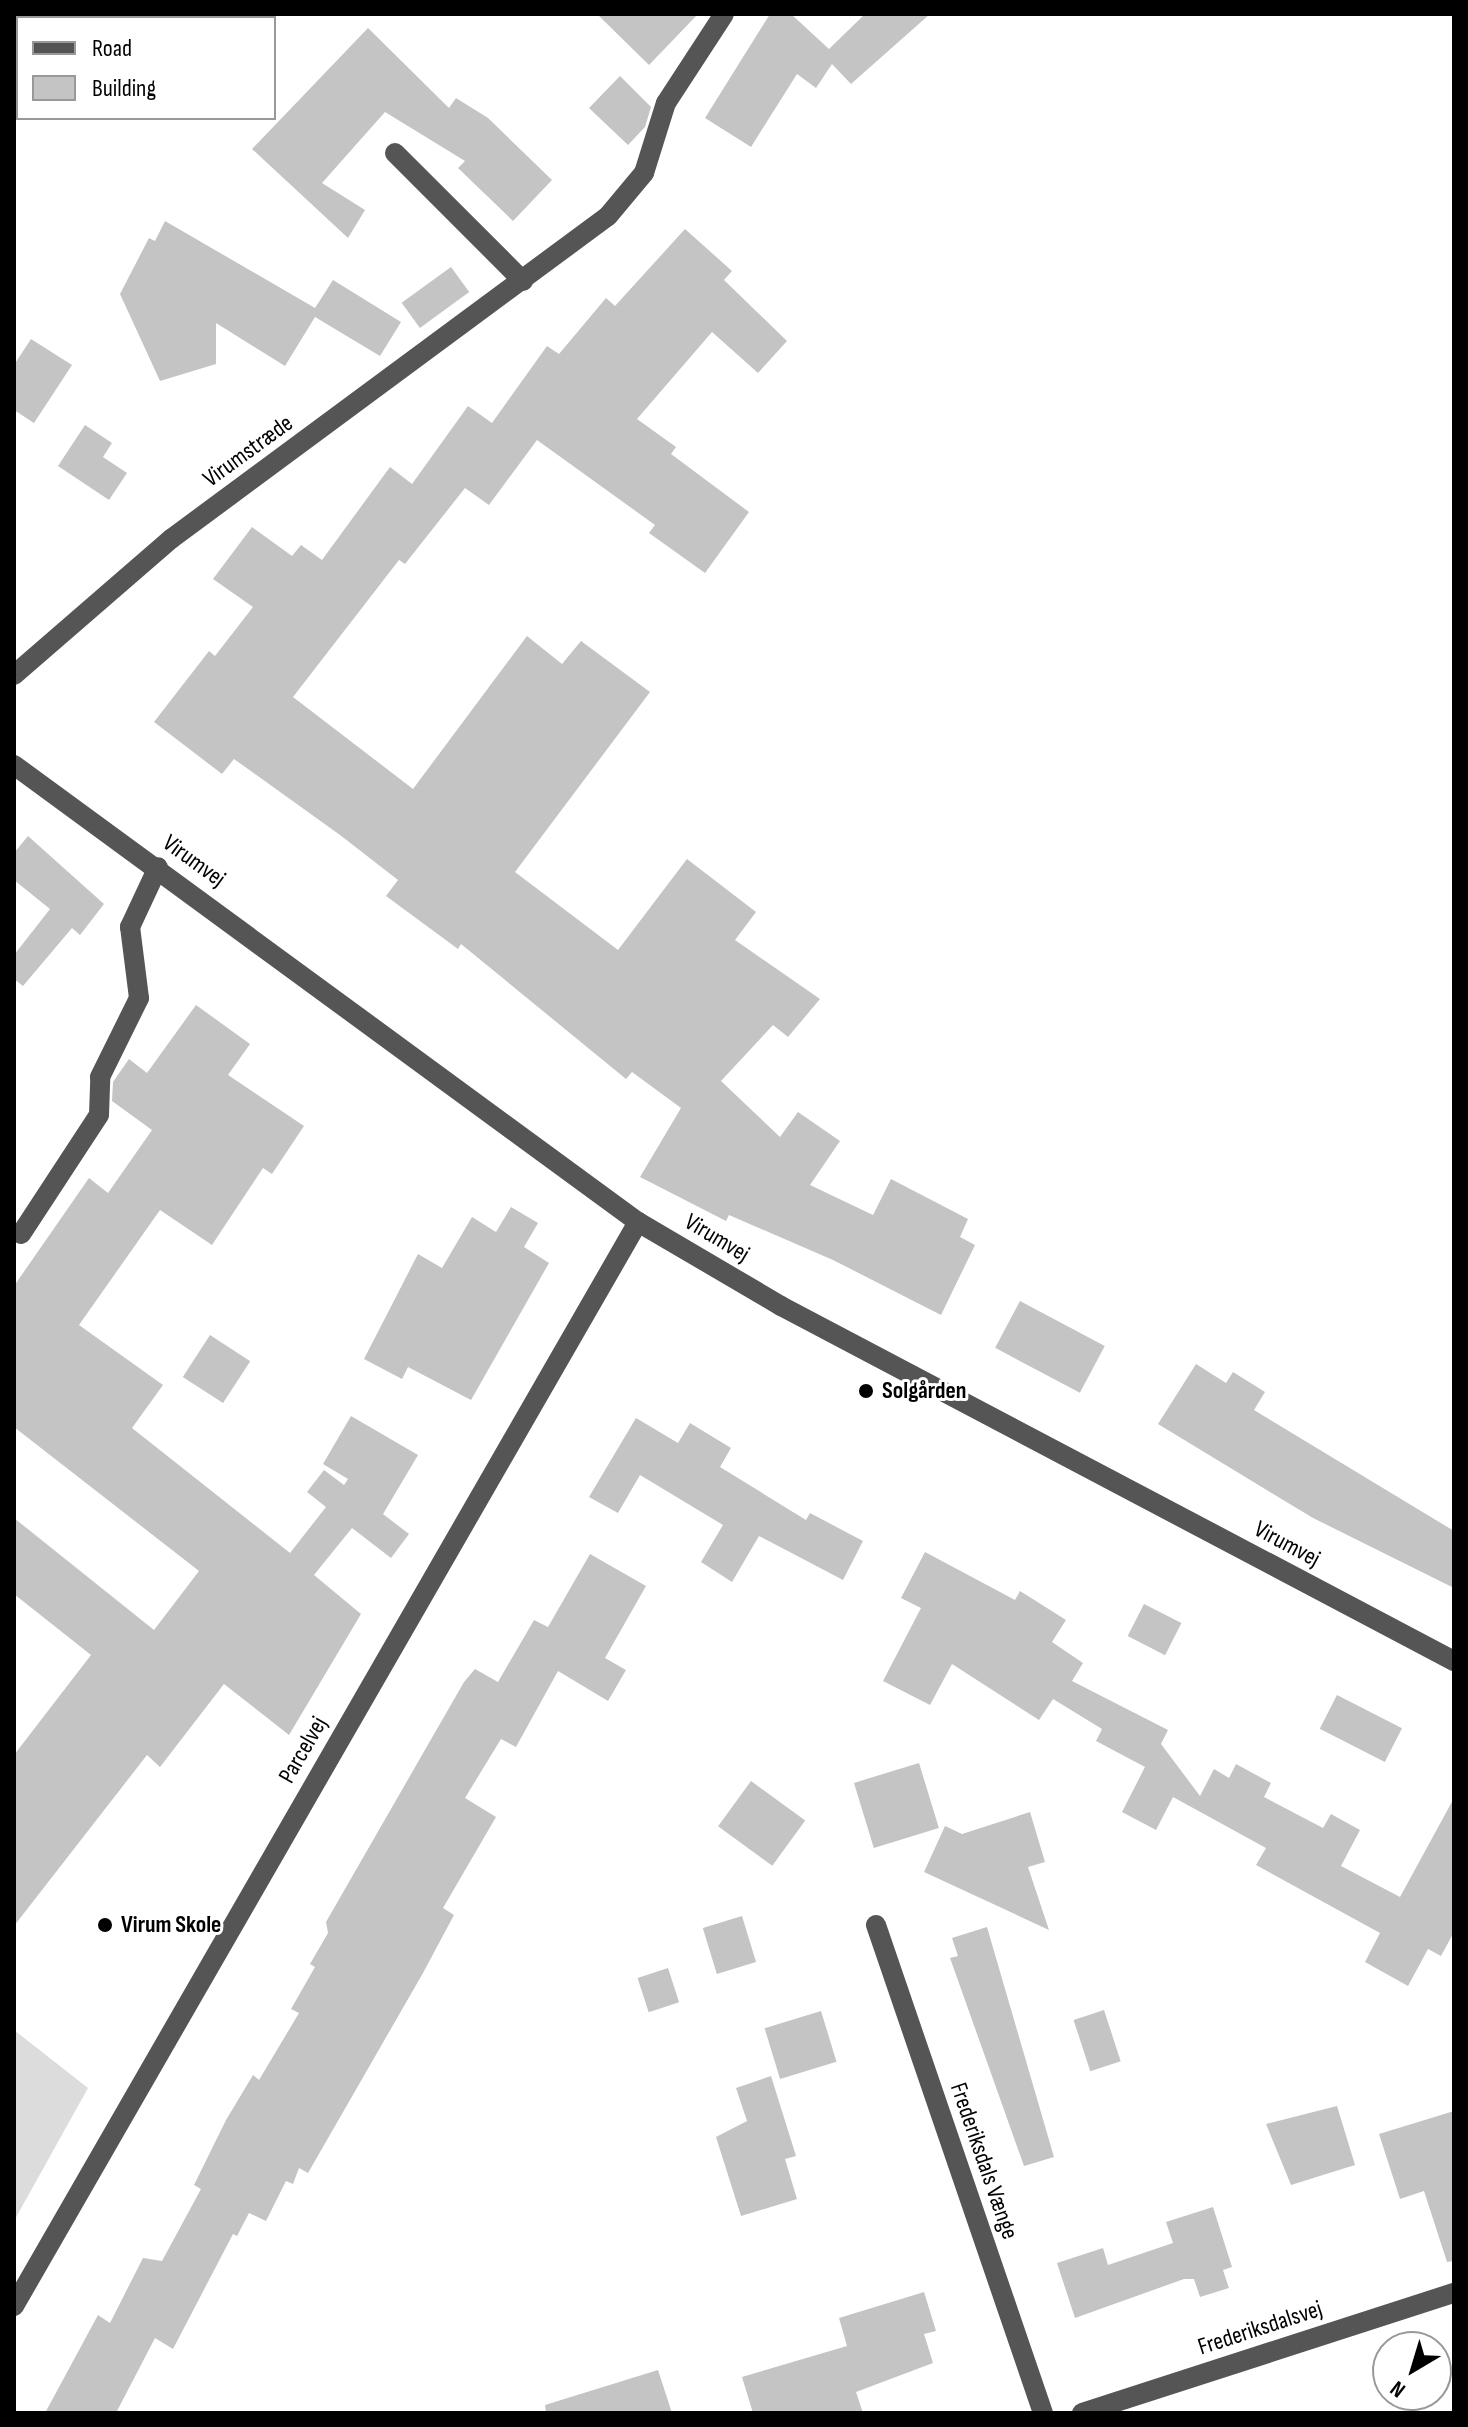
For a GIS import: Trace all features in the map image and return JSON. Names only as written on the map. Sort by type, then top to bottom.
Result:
[{"type":"street","name":"Virumstræde","points":[[14,675],[171,539],[608,216],[644,173],[666,103],[724,14]]},
{"type":"street","points":[[395,153],[523,281]]},
{"type":"street","name":"Virumvej","points":[[14,765],[158,867],[638,1222],[781,1306],[1454,1661]]},
{"type":"street","points":[[21,1234],[99,1115],[100,1077],[139,998],[130,927],[158,867]]},
{"type":"street","name":"Parcelvej","points":[[14,2306],[638,1222]]},
{"type":"street","name":"Frederiksdals Vænge","points":[[876,1925],[1043,2413]]},
{"type":"street","name":"Frederiksdalsvej","points":[[1082,2413],[1454,2293]]},
{"type":"shaded area","points":[[14,2030],[88,2088],[14,2221]]},
{"type":"building","points":[[597,14],[698,14],[649,65]]},
{"type":"building","points":[[770,14],[791,14],[829,49],[865,14],[930,14],[851,84],[832,64],[816,88],[797,74],[751,147],[705,118]]},
{"type":"building","points":[[368,28],[449,108],[456,98],[488,118],[552,180],[513,221],[458,168],[465,161],[385,112],[322,183],[365,210],[348,238],[252,149]]},
{"type":"building","points":[[620,76],[651,107],[645,127],[628,145],[589,108]]},
{"type":"building","points":[[165,221],[315,308],[333,280],[401,322],[380,356],[315,317],[285,366],[216,323],[216,364],[160,381],[120,294],[149,238],[155,241]]},
{"type":"building","points":[[685,229],[732,271],[724,280],[787,341],[758,373],[712,332],[637,419],[676,447],[671,454],[749,512],[705,573],[649,533],[655,525],[537,440],[489,505],[465,488],[405,564],[399,560],[293,697],[413,789],[527,636],[562,664],[581,641],[650,692],[515,872],[618,950],[687,859],[756,912],[735,940],[820,999],[788,1037],[773,1025],[721,1081],[780,1137],[798,1112],[840,1141],[810,1185],[873,1215],[891,1179],[968,1219],[960,1237],[975,1245],[941,1315],[833,1260],[729,1215],[726,1221],[640,1177],[681,1108],[632,1072],[626,1079],[461,944],[458,949],[386,896],[398,880],[340,835],[234,759],[222,774],[154,722],[209,651],[215,656],[253,607],[213,579],[252,527],[292,556],[301,545],[322,560],[390,467],[412,484],[468,406],[492,423],[547,346],[559,354],[606,298],[615,306]]},
{"type":"building","points":[[451,267],[469,292],[420,328],[402,303]]},
{"type":"building","points":[[31,339],[72,365],[34,423],[14,410],[14,365]]},
{"type":"building","points":[[85,425],[112,443],[103,457],[127,473],[109,500],[58,466]]},
{"type":"building","points":[[28,836],[104,904],[80,935],[72,928],[23,986],[14,979],[14,955],[50,909],[14,880],[14,853]]},
{"type":"building","points":[[196,1005],[250,1044],[228,1075],[304,1126],[272,1174],[263,1168],[212,1245],[160,1210],[79,1325],[163,1385],[132,1428],[290,1553],[326,1507],[307,1492],[324,1470],[344,1485],[348,1479],[323,1464],[351,1416],[418,1455],[383,1514],[409,1534],[391,1558],[352,1528],[314,1575],[361,1614],[289,1735],[224,1684],[160,1767],[147,1755],[14,1926],[14,1755],[91,1655],[14,1594],[14,1518],[154,1630],[199,1571],[14,1427],[14,1286],[89,1178],[108,1193],[152,1130],[112,1101],[113,1082],[129,1059],[147,1073]]},
{"type":"building","points":[[511,1207],[538,1223],[524,1247],[549,1263],[471,1400],[408,1367],[402,1379],[364,1359],[418,1254],[442,1268],[472,1217],[496,1232]]},
{"type":"building","points":[[1020,1301],[1105,1346],[1080,1393],[995,1348]]},
{"type":"building","points":[[210,1335],[250,1361],[223,1403],[183,1377]]},
{"type":"building","points":[[1196,1364],[1226,1383],[1233,1372],[1265,1392],[1254,1410],[1454,1531],[1454,1588],[1313,1518],[1158,1424]]},
{"type":"building","points":[[636,1418],[678,1443],[690,1423],[731,1448],[720,1467],[806,1520],[810,1513],[863,1541],[843,1580],[759,1536],[732,1582],[701,1562],[723,1525],[640,1475],[618,1513],[589,1497]]},
{"type":"building","points":[[925,1552],[1015,1600],[1020,1591],[1066,1620],[1052,1642],[1083,1663],[1072,1681],[1168,1730],[1161,1744],[1200,1796],[1214,1769],[1229,1778],[1236,1764],[1271,1783],[1264,1797],[1323,1828],[1331,1814],[1360,1830],[1341,1866],[1400,1897],[1454,1798],[1454,1932],[1441,1956],[1428,1949],[1408,1986],[1365,1962],[1380,1933],[1256,1865],[1266,1848],[1173,1797],[1156,1830],[1122,1812],[1145,1767],[1096,1741],[1102,1729],[1053,1699],[1039,1720],[952,1664],[930,1705],[883,1681],[921,1608],[901,1598]]},
{"type":"building","points":[[590,1554],[646,1586],[605,1658],[626,1670],[608,1701],[558,1671],[516,1747],[501,1739],[465,1798],[496,1817],[443,1908],[454,1915],[423,1973],[308,2173],[299,2168],[293,2184],[286,2181],[266,2221],[249,2213],[237,2236],[233,2234],[173,2349],[155,2338],[116,2413],[45,2413],[98,2315],[110,2323],[143,2258],[162,2261],[201,2189],[194,2185],[226,2120],[253,2075],[259,2080],[299,2013],[291,2009],[315,1967],[310,1964],[328,1933],[326,1922],[464,1682],[475,1669],[498,1682],[534,1620],[548,1627]]},
{"type":"building","points":[[1144,1604],[1181,1623],[1165,1655],[1128,1636]]},
{"type":"building","points":[[1337,1695],[1402,1728],[1385,1762],[1320,1729]]},
{"type":"building","points":[[919,1763],[939,1828],[874,1848],[854,1783]]},
{"type":"building","points":[[751,1781],[805,1820],[772,1866],[718,1826]]},
{"type":"building","points":[[1030,1812],[1045,1862],[1028,1867],[1049,1930],[924,1872],[945,1826],[962,1834]]},
{"type":"building","points":[[742,1916],[756,1962],[717,1974],[703,1928]]},
{"type":"building","points":[[987,1927],[1054,2157],[1024,2166],[950,1958],[958,1956],[952,1938]]},
{"type":"building","points":[[668,1968],[679,2002],[649,2012],[638,1978]]},
{"type":"building","points":[[1104,2010],[1121,2061],[1090,2071],[1074,2020]]},
{"type":"building","points":[[821,2011],[836,2062],[780,2079],[765,2028]]},
{"type":"building","points":[[771,2076],[796,2156],[785,2159],[797,2199],[741,2216],[716,2137],[747,2121],[736,2088]]},
{"type":"building","points":[[1337,2106],[1355,2165],[1291,2185],[1266,2124]]},
{"type":"building","points":[[1454,2111],[1454,2261],[1447,2262],[1424,2191],[1400,2199],[1379,2134]]},
{"type":"building","points":[[1213,2207],[1232,2267],[1223,2270],[1229,2288],[1200,2297],[1194,2279],[1184,2279],[1075,2318],[1057,2263],[1103,2248],[1108,2265],[1173,2243],[1166,2222]]},
{"type":"building","points":[[924,2292],[936,2331],[924,2334],[933,2363],[856,2392],[863,2413],[753,2413],[742,2377],[847,2346],[839,2318]]},
{"type":"building","points":[[658,2370],[672,2413],[546,2413],[545,2405]]},
{"type":"place","name":"Solgården","points":[[866,1391]]},
{"type":"place","name":"Virum Skole","points":[[105,1925]]}]
